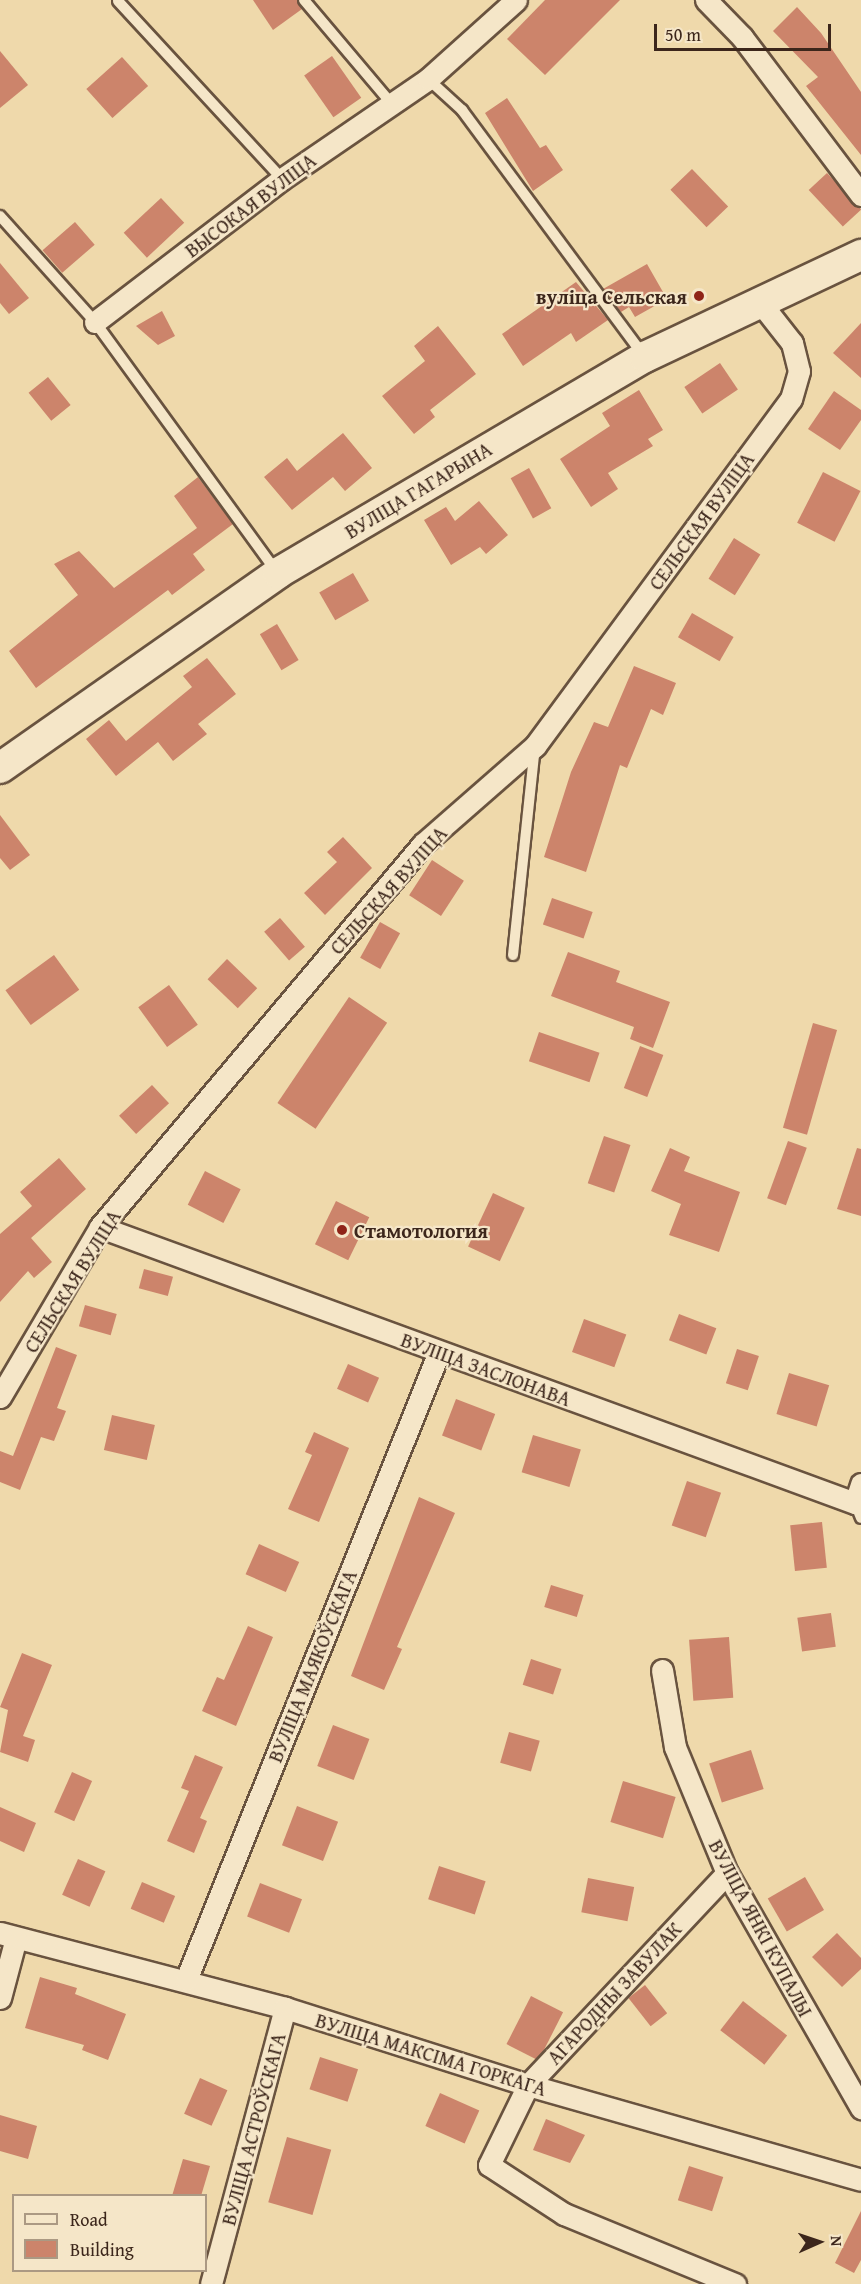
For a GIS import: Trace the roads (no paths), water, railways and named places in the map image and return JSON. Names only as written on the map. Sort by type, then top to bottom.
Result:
[{"type":"street","name":"ВЫСОКАЯ ВУЛІЦА","points":[[95,322],[282,179],[428,79],[516,0]]},
{"type":"street","points":[[705,0],[742,37],[861,195]]},
{"type":"street","name":"ВУЛІЦА ГАГАРЫНА","points":[[0,768],[278,573],[645,357],[759,301],[861,255]]},
{"type":"street","name":"СЕЛЬСКАЯ ВУЛІЦА","points":[[0,1397],[100,1227],[423,844],[535,747],[791,399],[799,371],[792,343],[759,301]]},
{"type":"street","name":"ВУЛІЦА ЗАСЛОНАВА","points":[[100,1227],[438,1352],[859,1502]]},
{"type":"street","name":"ВУЛІЦА МАЯКОЎСКАГА","points":[[186,1980],[438,1352]]},
{"type":"street","name":"ВУЛІЦА ЯНКІ КУПАЛЫ","points":[[662,1670],[675,1747],[727,1873],[861,2108]]},
{"type":"street","name":"АГАРОДНЫ ЗАВУЛАК","points":[[727,1873],[528,2085],[489,2165],[564,2214],[735,2284]]},
{"type":"street","points":[[0,1998],[8,1936]]},
{"type":"street","name":"ВУЛІЦА МАКСІМА ГОРКАГА","points":[[8,1936],[186,1980],[285,2008],[528,2085],[861,2180]]},
{"type":"street","name":"ВУЛІЦА АСТРОЎСКАГА","points":[[211,2284],[285,2008]]},
{"type":"lane","points":[[304,0],[392,104]]},
{"type":"lane","points":[[118,1],[282,179]]},
{"type":"lane","points":[[428,79],[462,110],[645,357]]},
{"type":"lane","points":[[0,216],[95,322],[278,573]]},
{"type":"lane","points":[[513,955],[535,747]]},
{"type":"place","name":"вуліца Сельская","points":[[699,296]]},
{"type":"place","name":"Стамотология","points":[[342,1230]]}]
